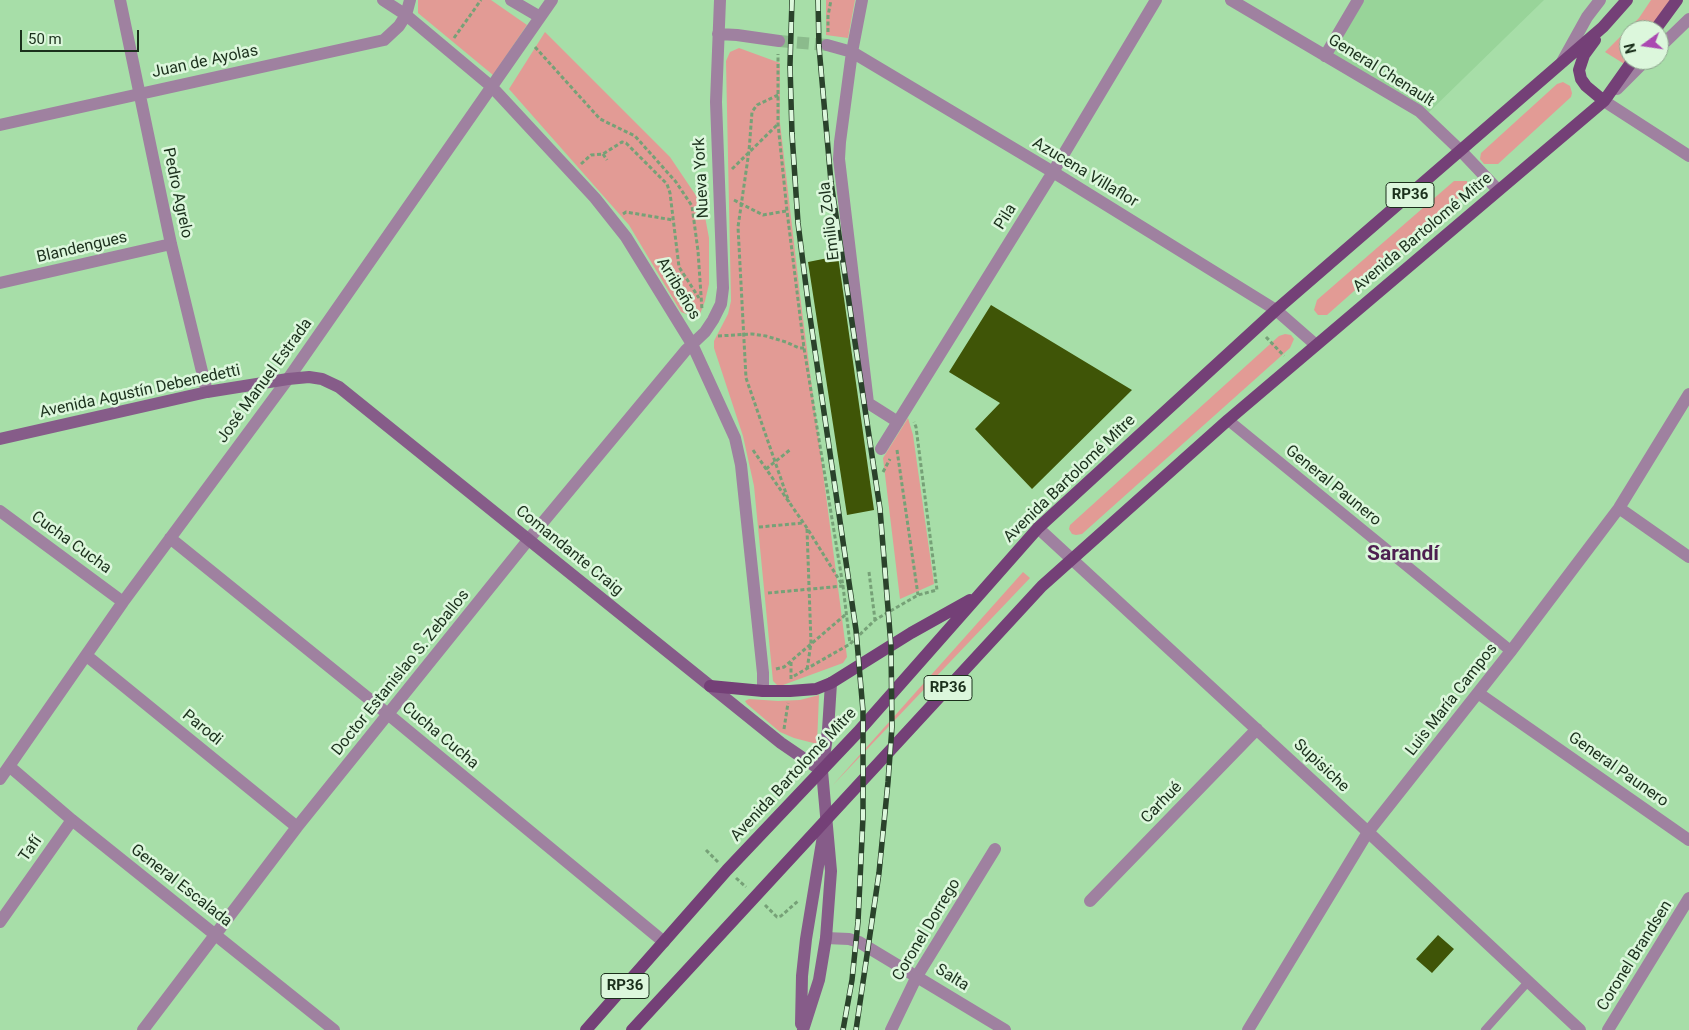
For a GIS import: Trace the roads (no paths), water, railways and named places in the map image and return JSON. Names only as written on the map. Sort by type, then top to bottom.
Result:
[{"type":"main road","name":"Avenida Bartolomé Mitre","points":[[586,1030],[727,870],[822,771],[1038,528],[1276,310],[1603,27],[1627,0]]},
{"type":"main road","points":[[1662,20],[1677,0]]},
{"type":"main road","points":[[1603,27],[1584,55],[1579,70],[1581,79],[1586,86],[1604,101]]},
{"type":"main road","name":"Avenida Bartolomé Mitre","points":[[632,1030],[1042,586],[1228,420],[1604,101],[1627,70]]},
{"type":"main road","name":"Comandante Craig","points":[[288,379],[309,377],[322,379],[339,387],[781,743],[822,771]]},
{"type":"main road","name":"Avenida Agustín Debenedetti","points":[[0,439],[207,392],[288,379]]},
{"type":"main road","points":[[710,686],[763,691],[816,689],[831,683],[911,633],[979,595]]},
{"type":"main road","points":[[802,1030],[820,980],[826,938],[831,872],[822,771],[828,730],[831,683]]},
{"type":"main road","points":[[802,1030],[802,976],[805,948],[826,819]]},
{"type":"street","name":"Pedro Agrelo","points":[[120,0],[171,244],[207,392]]},
{"type":"street","name":"Arribeños","points":[[383,0],[406,15],[492,87],[573,174],[613,220],[637,253],[692,344],[735,438],[741,465],[763,673],[763,691]]},
{"type":"street","points":[[406,15],[410,0]]},
{"type":"street","points":[[511,0],[540,17]]},
{"type":"street","name":"José Manuel Estrada","points":[[0,779],[123,602],[288,379],[552,0]]},
{"type":"street","name":"Nueva York","points":[[692,344],[705,332],[713,320],[721,304],[723,288],[716,102],[720,0]]},
{"type":"street","name":"Emilio Zola","points":[[862,0],[852,52],[839,159],[868,403],[898,422]]},
{"type":"street","name":"Pila","points":[[881,449],[1053,172],[1156,0]]},
{"type":"street","name":"General Chenault","points":[[1231,0],[1419,111],[1498,190]]},
{"type":"street","points":[[1325,56],[1358,0]]},
{"type":"street","name":"Avenida Bartolomé Mitre","points":[[1561,63],[1587,17],[1600,0]]},
{"type":"street","name":"Juan de Ayolas","points":[[0,125],[384,40],[399,26],[406,15]]},
{"type":"street","points":[[1669,38],[1689,18]]},
{"type":"street","points":[[718,34],[778,41]]},
{"type":"street","name":"Azucena Villaflor","points":[[827,45],[852,52],[1053,172],[1276,310],[1316,345]]},
{"type":"street","name":"Avenida Bartolomé Mitre","points":[[1604,101],[1636,70]]},
{"type":"street","points":[[1604,101],[1689,156]]},
{"type":"street","name":"Blandengues","points":[[0,284],[171,244]]},
{"type":"street","name":"Doctor Estanislao S. Zeballos","points":[[143,1030],[298,826],[529,539],[692,344]]},
{"type":"street","name":"Luis María Campos","points":[[1248,1030],[1368,832],[1511,651],[1619,508],[1689,394]]},
{"type":"street","name":"General Paunero","points":[[1228,420],[1511,651]]},
{"type":"street","points":[[1619,508],[1689,557]]},
{"type":"street","name":"Cucha Cucha","points":[[0,511],[123,602]]},
{"type":"street","name":"Supisiche","points":[[1038,528],[1580,1030]]},
{"type":"street","name":"Cucha Cucha","points":[[170,538],[389,715],[664,942]]},
{"type":"street","name":"Parodi","points":[[86,656],[298,826]]},
{"type":"street","name":"General Paunero","points":[[1478,693],[1689,840]]},
{"type":"street","name":"Carhué","points":[[1090,901],[1257,729]]},
{"type":"street","name":"General Escalada","points":[[9,766],[72,820],[334,1030]]},
{"type":"street","name":"Tafí","points":[[0,922],[72,820]]},
{"type":"street","name":"Coronel Dorrego","points":[[891,1030],[917,976],[995,849]]},
{"type":"street","name":"Coronel Brandsen","points":[[1608,1030],[1689,898]]},
{"type":"street","name":"Salta","points":[[826,938],[849,939],[859,942],[1005,1030]]},
{"type":"lane","points":[[1485,1030],[1528,982]]},
{"type":"tunnel","points":[[779,41],[827,45]]},
{"type":"railway","points":[[792,0],[790,65],[798,223],[856,630],[863,711],[863,817],[858,922],[852,980],[843,1030]]},
{"type":"railway","points":[[818,0],[819,47],[831,182],[880,509],[891,646],[892,727],[888,782],[879,873],[856,1030]]},
{"type":"district","name":"Sarandí","points":[[1403,555]]}]
